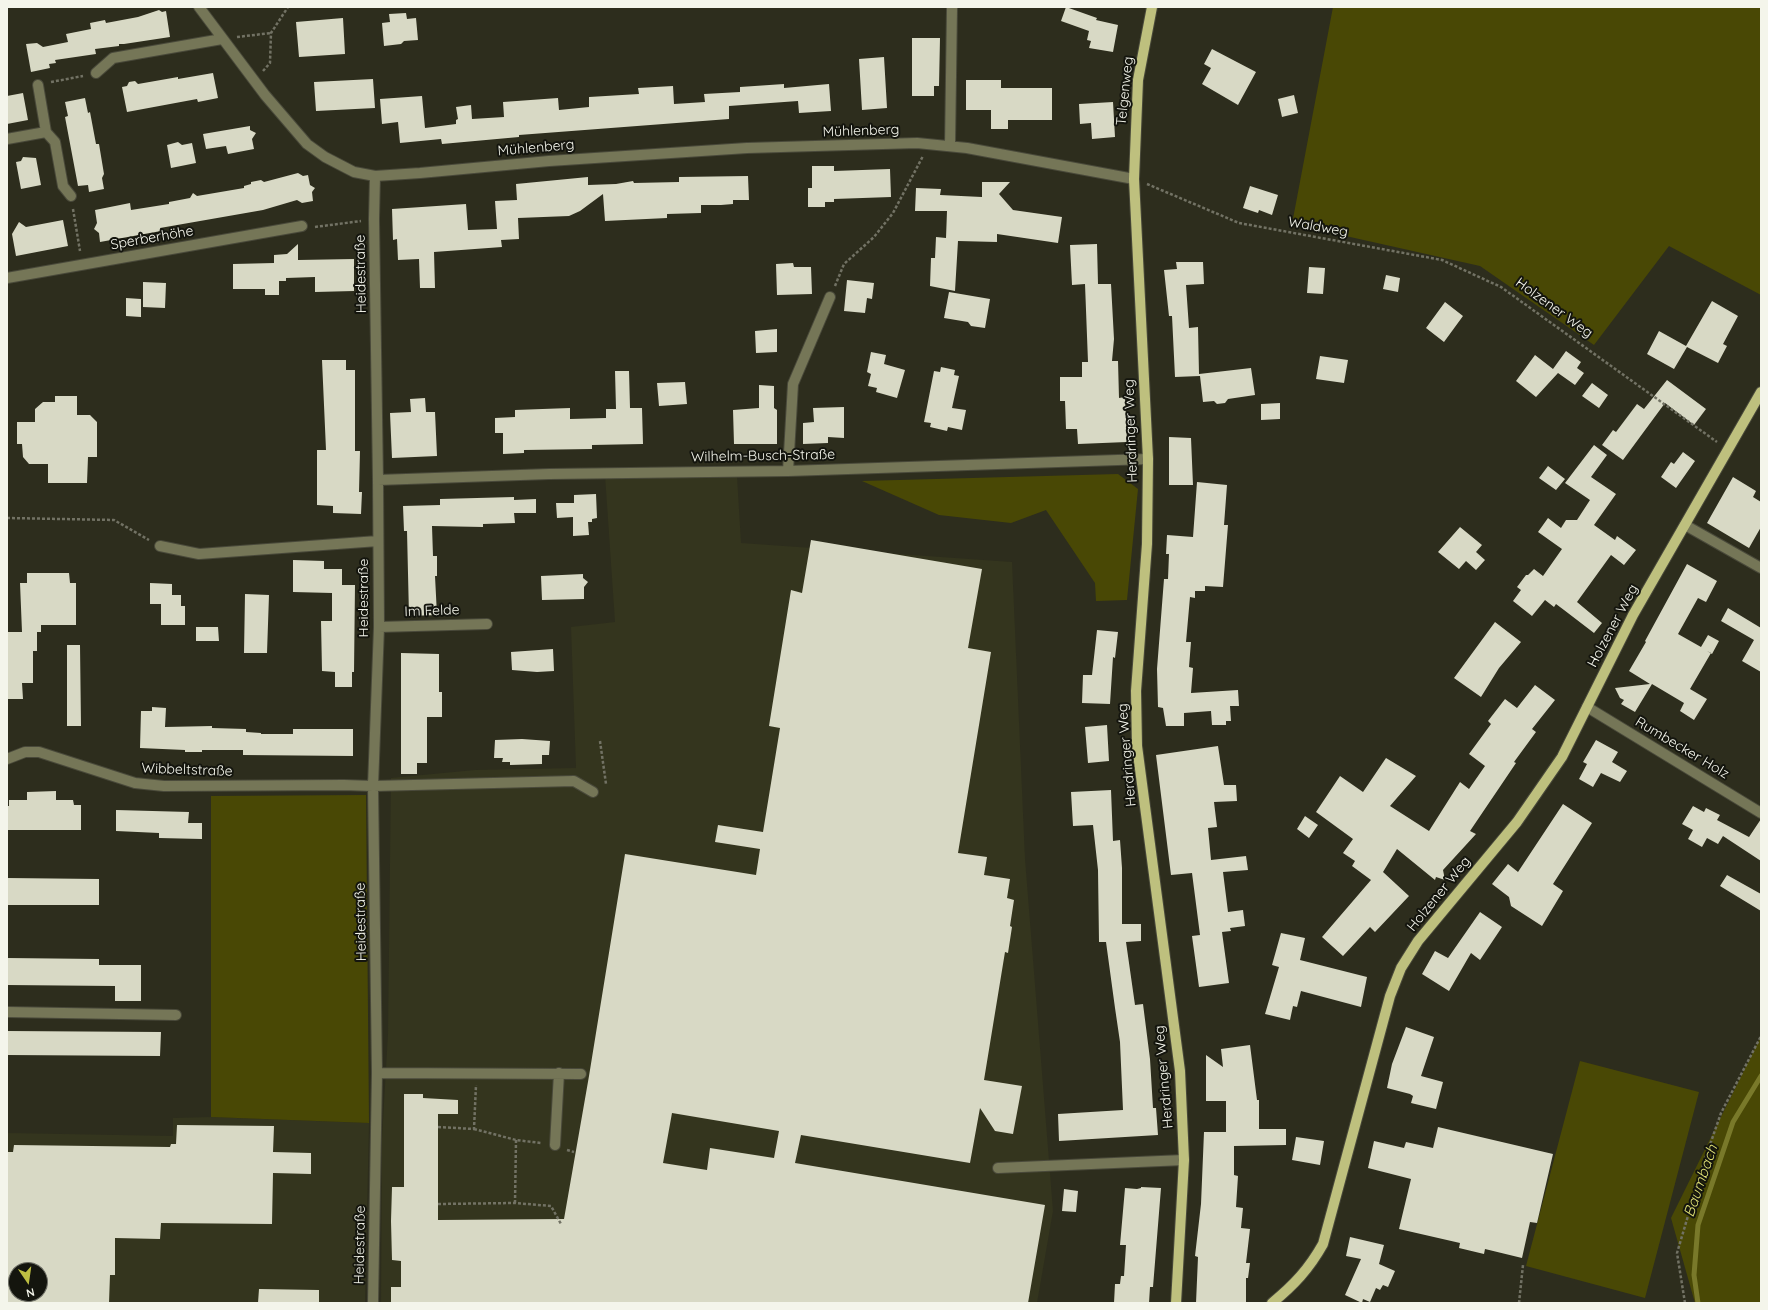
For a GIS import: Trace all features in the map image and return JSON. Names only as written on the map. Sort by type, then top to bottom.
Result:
[{"type":"main road","name":"Telgenweg","points":[[1134,178],[1138,80],[1152,7]]},
{"type":"main road","name":"Herdringer Weg","points":[[1134,178],[1148,459],[1147,544],[1136,691],[1137,746],[1180,1070],[1184,1160],[1176,1303]]},
{"type":"main road","name":"Holzener Weg","points":[[1272,1303],[1288,1290],[1311,1265],[1322,1244],[1390,996],[1401,968],[1418,941],[1517,822],[1539,792],[1562,756],[1633,614],[1761,392]]},
{"type":"street","name":"Mühlenberg","points":[[199,7],[254,80],[307,144],[325,157],[354,172],[375,176],[549,161],[747,148],[924,143],[950,146],[1134,178]]},
{"type":"street","points":[[950,146],[952,7]]},
{"type":"street","points":[[96,74],[113,58],[222,39]]},
{"type":"street","points":[[38,85],[46,132],[55,142],[63,186],[71,196]]},
{"type":"street","points":[[7,139],[46,132]]},
{"type":"street","name":"Heidestraße","points":[[373,1303],[377,1073],[373,786],[379,627],[374,219],[375,176]]},
{"type":"street","name":"Sperberhöhe","points":[[7,278],[302,226]]},
{"type":"street","points":[[788,470],[794,384],[830,297]]},
{"type":"street","name":"Wilhelm-Busch-Straße","points":[[378,480],[549,474],[788,470],[1148,459]]},
{"type":"street","points":[[1684,524],[1761,568]]},
{"type":"street","name":"Heidestraße","points":[[160,546],[199,554],[378,541]]},
{"type":"street","name":"Im Felde","points":[[379,627],[487,624]]},
{"type":"street","name":"Rumbecker Holz","points":[[1587,707],[1761,813]]},
{"type":"street","name":"Wibbeltstraße","points":[[7,759],[25,752],[39,752],[136,783],[164,786],[373,786],[574,781],[593,792]]},
{"type":"street","points":[[7,1012],[176,1015]]},
{"type":"street","points":[[377,1073],[581,1074]]},
{"type":"street","points":[[555,1144],[559,1073]]},
{"type":"street","points":[[998,1168],[1184,1160]]},
{"type":"path","points":[[254,80],[270,63],[271,33],[288,7]]},
{"type":"path","points":[[222,39],[271,33]]},
{"type":"path","points":[[38,85],[96,74]]},
{"type":"path","points":[[830,297],[844,264],[874,236],[893,214],[923,157],[924,143]]},
{"type":"path","name":"Waldweg","points":[[1134,178],[1239,223],[1442,260],[1501,287]]},
{"type":"path","points":[[71,196],[82,264]]},
{"type":"path","points":[[302,226],[321,228],[374,219]]},
{"type":"path","name":"Holzener Weg","points":[[1501,287],[1727,449]]},
{"type":"path","points":[[7,518],[114,520],[160,546]]},
{"type":"path","points":[[600,741],[606,784]]},
{"type":"path","points":[[1685,1303],[1677,1253],[1704,1162],[1721,1113],[1761,1036]]},
{"type":"path","points":[[474,1129],[477,1073]]},
{"type":"path","points":[[438,1128],[474,1129],[516,1140],[555,1144],[574,1152]]},
{"type":"path","points":[[515,1203],[516,1140]]},
{"type":"path","points":[[438,1204],[515,1203],[551,1206],[561,1224]]},
{"type":"path","points":[[1519,1303],[1523,1265]]},
{"type":"shaded area","points":[[1333,7],[1761,7],[1761,295],[1669,246],[1594,345],[1480,266],[1292,224]]},
{"type":"shaded area","points":[[1118,474],[1138,489],[1127,600],[1096,601],[1095,583],[1046,510],[1011,523],[939,515],[862,481]]},
{"type":"shaded area","points":[[605,475],[737,476],[741,543],[1012,562],[1025,859],[1053,1211],[1037,1303],[381,1303],[382,1138],[388,1034],[391,778],[475,770],[576,768],[571,627],[615,622]]},
{"type":"shaded area","points":[[366,795],[369,1123],[211,1117],[211,796]]},
{"type":"shaded area","points":[[1761,1036],[1761,1303],[1695,1303],[1671,1218]]},
{"type":"shaded area","points":[[1580,1061],[1699,1092],[1645,1298],[1526,1266]]},
{"type":"shaded area","points":[[211,1117],[369,1123],[365,1303],[7,1303],[7,1133],[173,1136],[173,1118]]},
{"type":"building","points":[[1066,7],[1097,18],[1096,20],[1118,25],[1113,52],[1089,48],[1091,41],[1087,40],[1089,31],[1061,21]]},
{"type":"building","points":[[159,10],[162,12],[166,11],[170,37],[95,49],[96,54],[55,60],[56,63],[49,64],[50,68],[31,72],[26,44],[37,43],[43,47],[68,42],[66,34],[91,29],[90,23],[105,20],[106,23],[138,17]]},
{"type":"building","points":[[406,13],[407,19],[416,18],[418,40],[404,41],[401,44],[384,46],[382,23],[390,22],[389,14]]},
{"type":"building","points":[[343,18],[345,54],[299,57],[296,22]]},
{"type":"building","points":[[912,38],[940,38],[939,86],[934,86],[934,96],[912,96]]},
{"type":"building","points":[[1212,49],[1256,72],[1238,105],[1202,84],[1211,68],[1204,64]]},
{"type":"building","points":[[884,57],[887,108],[862,110],[859,59]]},
{"type":"building","points":[[213,73],[218,98],[198,102],[197,99],[127,112],[122,87],[127,86],[129,82],[135,81],[138,84]]},
{"type":"building","points":[[373,79],[375,108],[316,111],[314,82]]},
{"type":"building","points":[[966,80],[1001,80],[1001,88],[1052,88],[1052,120],[1008,120],[1008,129],[991,129],[991,110],[966,110]]},
{"type":"building","points":[[784,84],[784,88],[829,84],[831,111],[799,113],[798,101],[729,106],[729,119],[519,135],[519,137],[442,144],[441,139],[400,143],[398,122],[382,124],[380,99],[422,96],[425,128],[456,124],[456,120],[458,119],[456,107],[471,105],[472,119],[504,117],[503,102],[558,98],[559,110],[589,107],[589,97],[639,94],[638,88],[673,86],[674,104],[705,102],[704,94],[740,92],[740,87]]},
{"type":"building","points":[[23,93],[28,120],[7,124],[7,96]]},
{"type":"building","points":[[1294,95],[1298,113],[1282,117],[1278,99]]},
{"type":"building","points":[[85,98],[88,113],[90,112],[96,144],[99,144],[104,174],[102,178],[104,189],[89,192],[88,185],[78,186],[65,117],[68,116],[65,102]]},
{"type":"building","points":[[1113,102],[1115,137],[1092,139],[1091,123],[1080,124],[1079,104]]},
{"type":"building","points":[[250,126],[250,130],[256,133],[252,139],[254,149],[228,154],[226,146],[206,149],[203,134]]},
{"type":"building","points":[[178,142],[182,145],[192,143],[196,163],[171,168],[167,145]]},
{"type":"building","points":[[23,157],[36,158],[41,185],[21,189],[16,162],[21,161]]},
{"type":"building","points":[[812,166],[834,166],[834,171],[890,169],[891,197],[834,199],[834,202],[825,202],[825,207],[808,207],[808,188],[812,188]]},
{"type":"building","points":[[298,173],[303,176],[308,175],[310,185],[315,188],[312,192],[313,201],[302,203],[297,200],[263,210],[160,228],[161,231],[100,242],[99,233],[94,229],[97,223],[95,210],[130,203],[131,210],[169,204],[169,202],[190,198],[193,193],[197,196],[244,188],[244,186],[251,184],[251,182],[261,180],[264,182]]},
{"type":"building","points":[[748,176],[749,200],[733,200],[733,204],[701,205],[701,213],[667,214],[667,218],[605,221],[603,194],[580,211],[569,216],[518,218],[519,239],[501,240],[502,247],[434,252],[435,288],[420,288],[419,259],[398,260],[397,239],[393,240],[392,209],[466,204],[468,230],[497,229],[495,201],[517,200],[516,184],[588,177],[588,185],[616,184],[633,181],[634,183],[679,182],[679,177]]},
{"type":"building","points":[[982,182],[1010,182],[999,194],[1013,210],[1062,217],[1058,243],[997,234],[997,242],[958,241],[955,291],[930,286],[931,258],[935,258],[936,237],[946,238],[947,211],[915,211],[916,188],[941,189],[940,195],[982,197]]},
{"type":"building","points":[[1250,186],[1278,195],[1272,215],[1259,210],[1258,213],[1243,208]]},
{"type":"building","points":[[63,220],[68,246],[16,256],[12,234],[19,222],[26,227]]},
{"type":"building","points":[[298,244],[298,260],[354,259],[354,291],[315,292],[315,277],[286,278],[286,281],[279,281],[279,295],[265,295],[265,289],[233,289],[233,264],[274,263],[274,255],[287,254]]},
{"type":"building","points":[[1097,244],[1098,284],[1111,284],[1114,339],[1112,361],[1118,361],[1119,398],[1125,397],[1127,442],[1078,444],[1077,429],[1066,429],[1065,401],[1060,401],[1060,377],[1082,377],[1082,362],[1088,362],[1085,284],[1072,285],[1070,245]]},
{"type":"building","points":[[1176,262],[1203,262],[1204,284],[1186,285],[1189,328],[1198,327],[1199,374],[1251,368],[1255,395],[1228,399],[1225,403],[1217,404],[1214,401],[1203,402],[1200,376],[1175,377],[1172,316],[1169,316],[1164,270],[1177,269]]},
{"type":"building","points":[[793,263],[794,267],[811,267],[812,294],[777,295],[776,264]]},
{"type":"building","points":[[1309,267],[1325,268],[1323,294],[1307,293]]},
{"type":"building","points":[[1386,275],[1400,278],[1398,292],[1383,289]]},
{"type":"building","points":[[847,280],[874,283],[872,299],[867,298],[865,313],[844,311]]},
{"type":"building","points":[[143,282],[166,283],[165,308],[143,307]]},
{"type":"building","points":[[949,292],[990,299],[985,328],[971,326],[968,322],[944,318]]},
{"type":"building","points":[[126,298],[141,299],[141,317],[126,316]]},
{"type":"building","points":[[1712,301],[1738,316],[1723,344],[1727,346],[1718,363],[1687,347],[1674,369],[1647,354],[1659,331],[1686,346]]},
{"type":"building","points":[[1445,302],[1463,316],[1444,342],[1426,328]]},
{"type":"building","points":[[777,329],[777,352],[756,353],[755,331]]},
{"type":"building","points":[[1566,351],[1581,362],[1577,368],[1584,373],[1575,385],[1558,373],[1536,397],[1516,381],[1535,355],[1553,369]]},
{"type":"building","points":[[871,352],[886,355],[884,364],[905,370],[897,398],[876,392],[877,388],[868,386],[871,374],[867,372]]},
{"type":"building","points":[[1320,356],[1348,360],[1344,383],[1316,379]]},
{"type":"building","points":[[322,360],[346,360],[346,370],[355,370],[355,451],[360,451],[359,492],[362,492],[361,514],[333,513],[333,506],[317,505],[317,450],[326,450]]},
{"type":"building","points":[[941,367],[955,370],[954,375],[959,376],[952,408],[966,410],[962,430],[948,427],[947,431],[930,427],[931,423],[924,422],[934,371],[940,372]]},
{"type":"building","points":[[615,371],[629,371],[630,408],[642,408],[643,444],[592,445],[592,449],[524,450],[524,453],[503,454],[503,433],[495,433],[495,418],[515,417],[515,410],[570,408],[570,419],[606,418],[606,409],[616,409]]},
{"type":"building","points":[[1667,380],[1706,409],[1694,425],[1665,403],[1623,460],[1602,445],[1613,430],[1616,432],[1637,404],[1644,409]]},
{"type":"building","points":[[685,382],[687,404],[659,406],[657,383]]},
{"type":"building","points":[[1592,383],[1608,395],[1599,408],[1582,396]]},
{"type":"building","points":[[759,385],[774,386],[774,408],[777,410],[777,444],[734,444],[733,410],[759,408]]},
{"type":"building","points":[[55,396],[77,396],[77,415],[90,415],[97,422],[97,457],[88,457],[87,483],[48,483],[48,464],[29,464],[23,457],[22,444],[17,444],[17,422],[35,422],[35,409],[43,402],[55,402]]},
{"type":"building","points":[[425,398],[426,412],[435,412],[437,456],[392,458],[390,413],[411,412],[410,399]]},
{"type":"building","points":[[1280,403],[1280,419],[1261,420],[1261,404]]},
{"type":"building","points":[[844,407],[844,438],[828,437],[828,443],[803,444],[803,423],[814,422],[813,408]]},
{"type":"building","points":[[1169,437],[1191,438],[1193,485],[1169,485]]},
{"type":"building","points":[[1594,445],[1607,455],[1591,477],[1616,494],[1594,525],[1615,540],[1617,536],[1636,550],[1624,565],[1611,555],[1577,602],[1602,623],[1594,633],[1556,604],[1554,607],[1545,600],[1532,616],[1513,601],[1521,590],[1517,587],[1526,575],[1534,569],[1543,576],[1562,549],[1538,532],[1548,518],[1561,528],[1566,520],[1577,520],[1590,500],[1565,483]]},
{"type":"building","points":[[1683,452],[1695,461],[1676,488],[1661,477],[1671,462],[1674,464]]},
{"type":"building","points":[[1548,466],[1565,479],[1556,490],[1539,478]]},
{"type":"building","points":[[1733,477],[1756,491],[1753,497],[1761,502],[1761,527],[1749,548],[1707,523]]},
{"type":"building","points":[[1197,482],[1227,485],[1224,525],[1228,525],[1223,587],[1205,586],[1205,591],[1195,591],[1195,598],[1190,597],[1186,642],[1191,642],[1189,667],[1193,668],[1191,693],[1238,690],[1239,706],[1230,706],[1231,721],[1226,721],[1226,725],[1212,725],[1211,711],[1184,713],[1184,726],[1166,726],[1163,708],[1158,707],[1157,669],[1164,579],[1168,579],[1169,554],[1166,554],[1167,535],[1193,537]]},
{"type":"building","points":[[596,494],[597,518],[592,519],[592,522],[588,522],[589,535],[573,536],[573,517],[557,518],[556,503],[574,503],[574,495]]},
{"type":"building","points":[[514,497],[514,500],[536,499],[536,513],[514,513],[515,523],[483,524],[483,527],[432,526],[433,556],[437,556],[437,576],[435,576],[437,615],[409,616],[407,531],[404,531],[403,506],[440,505],[440,499]]},
{"type":"building","points":[[1460,527],[1482,545],[1476,552],[1485,560],[1476,570],[1466,561],[1459,569],[1438,552]]},
{"type":"building","points":[[811,540],[982,569],[968,648],[991,652],[958,853],[987,857],[984,875],[1010,879],[1007,898],[1014,900],[1010,926],[1012,927],[1008,953],[1005,952],[984,1080],[1022,1086],[1013,1134],[995,1131],[980,1108],[970,1163],[801,1135],[795,1163],[1045,1205],[1028,1303],[391,1303],[391,1287],[401,1287],[401,1261],[392,1260],[391,1221],[392,1187],[404,1187],[404,1094],[423,1094],[423,1098],[458,1100],[458,1114],[438,1114],[438,1220],[564,1219],[625,854],[756,875],[760,849],[715,842],[718,825],[763,832],[780,728],[769,726],[791,590],[802,593]],"holes":[[[672,1113],[779,1131],[774,1158],[710,1148],[707,1170],[663,1163]]]},
{"type":"building","points":[[293,560],[324,561],[324,569],[342,569],[342,585],[355,585],[354,672],[352,672],[352,687],[335,687],[335,672],[322,671],[321,621],[332,621],[332,593],[293,592]]},
{"type":"building","points":[[1687,564],[1717,581],[1706,602],[1698,598],[1678,634],[1701,647],[1708,635],[1719,641],[1690,689],[1707,699],[1694,720],[1680,711],[1684,703],[1652,684],[1635,712],[1621,704],[1624,700],[1620,698],[1615,688],[1650,684],[1629,671]]},
{"type":"building","points":[[27,573],[69,573],[70,583],[76,583],[76,625],[41,625],[41,632],[37,632],[37,651],[33,651],[33,683],[22,683],[23,699],[7,699],[7,632],[22,632],[20,583],[27,583]]},
{"type":"building","points":[[583,574],[583,578],[588,582],[584,587],[584,599],[542,600],[541,576]]},
{"type":"building","points":[[150,583],[172,584],[172,595],[181,595],[181,606],[185,606],[185,625],[161,625],[161,604],[150,604]]},
{"type":"building","points":[[245,594],[269,595],[267,653],[244,653]]},
{"type":"building","points":[[1728,608],[1761,628],[1761,672],[1742,661],[1754,640],[1721,621]]},
{"type":"building","points":[[1495,622],[1521,642],[1499,668],[1481,697],[1454,678]]},
{"type":"building","points":[[196,627],[218,627],[219,641],[196,641]]},
{"type":"building","points":[[1097,630],[1118,632],[1115,658],[1113,657],[1110,704],[1082,703],[1083,675],[1092,675]]},
{"type":"building","points":[[67,645],[80,645],[81,726],[67,726]]},
{"type":"building","points":[[553,649],[554,671],[537,672],[512,670],[511,652]]},
{"type":"building","points":[[401,653],[439,654],[439,692],[442,692],[442,717],[427,717],[427,763],[417,763],[417,774],[401,774]]},
{"type":"building","points":[[1535,685],[1555,700],[1532,729],[1536,732],[1514,762],[1516,763],[1470,831],[1476,834],[1443,870],[1445,880],[1436,877],[1435,880],[1397,849],[1383,872],[1409,896],[1375,932],[1370,927],[1343,956],[1322,937],[1371,880],[1352,866],[1355,861],[1343,853],[1353,839],[1316,812],[1340,776],[1363,792],[1386,758],[1416,776],[1390,806],[1429,831],[1460,782],[1469,789],[1485,766],[1469,754],[1491,724],[1488,721],[1505,699],[1517,708]]},
{"type":"building","points":[[152,707],[166,708],[165,727],[212,726],[212,728],[246,729],[246,732],[261,734],[293,734],[293,729],[353,729],[353,756],[243,755],[243,750],[202,750],[202,752],[185,752],[185,750],[140,748],[141,711],[152,711]]},
{"type":"building","points":[[1107,725],[1109,761],[1088,763],[1085,727]]},
{"type":"building","points":[[522,739],[550,741],[549,755],[542,755],[542,764],[510,765],[510,762],[502,762],[503,758],[494,758],[495,740]]},
{"type":"building","points":[[1596,740],[1618,752],[1612,762],[1627,771],[1620,782],[1601,773],[1593,787],[1579,779],[1587,764],[1583,762]]},
{"type":"building","points":[[1218,746],[1224,785],[1236,785],[1237,801],[1214,802],[1217,827],[1208,828],[1211,860],[1246,856],[1248,870],[1223,872],[1228,912],[1243,910],[1245,926],[1230,928],[1231,931],[1222,932],[1229,983],[1199,987],[1192,936],[1200,935],[1192,873],[1171,875],[1156,755]]},
{"type":"building","points":[[1111,790],[1113,841],[1120,840],[1122,868],[1122,924],[1141,924],[1141,941],[1126,942],[1135,1005],[1143,1004],[1150,1059],[1153,1108],[1156,1108],[1158,1135],[1059,1141],[1058,1114],[1123,1110],[1120,1042],[1106,942],[1099,942],[1098,870],[1093,825],[1073,826],[1071,792]]},
{"type":"building","points":[[56,791],[56,800],[73,800],[74,805],[81,805],[81,830],[7,830],[7,806],[9,806],[9,800],[27,800],[27,792]]},
{"type":"building","points":[[1563,804],[1592,823],[1553,884],[1563,891],[1542,926],[1511,906],[1509,897],[1492,884],[1508,864],[1518,872]]},
{"type":"building","points":[[1693,806],[1704,812],[1706,808],[1720,815],[1717,820],[1749,837],[1761,819],[1761,861],[1723,836],[1718,844],[1707,838],[1702,847],[1688,839],[1693,830],[1682,824]]},
{"type":"building","points":[[116,810],[189,812],[188,823],[202,823],[202,839],[159,838],[159,833],[116,831]]},
{"type":"building","points":[[1305,816],[1318,825],[1309,838],[1297,829]]},
{"type":"building","points":[[1727,875],[1761,894],[1761,911],[1720,886]]},
{"type":"building","points":[[7,878],[99,879],[99,905],[7,905]]},
{"type":"building","points":[[1480,912],[1502,927],[1480,960],[1471,953],[1449,991],[1422,974],[1435,951],[1448,958]]},
{"type":"building","points":[[1281,933],[1305,938],[1300,960],[1367,977],[1361,1007],[1301,991],[1297,1007],[1293,1006],[1290,1020],[1265,1014],[1279,967],[1272,965]]},
{"type":"building","points":[[7,958],[99,959],[99,965],[141,965],[141,1001],[115,1001],[115,986],[7,985]]},
{"type":"building","points":[[1406,1027],[1434,1037],[1421,1076],[1443,1082],[1436,1109],[1411,1103],[1413,1096],[1410,1094],[1387,1088],[1392,1064]]},
{"type":"building","points":[[7,1031],[161,1032],[160,1056],[7,1055]]},
{"type":"building","points":[[1250,1045],[1257,1100],[1259,1100],[1259,1129],[1286,1129],[1286,1145],[1234,1146],[1234,1175],[1238,1176],[1236,1207],[1243,1208],[1241,1228],[1250,1229],[1246,1263],[1250,1263],[1248,1278],[1246,1278],[1246,1302],[1196,1303],[1198,1257],[1195,1256],[1201,1204],[1204,1132],[1226,1132],[1226,1101],[1206,1101],[1206,1055],[1223,1067],[1221,1049]]},
{"type":"building","points":[[177,1125],[274,1126],[273,1152],[311,1153],[311,1174],[273,1173],[272,1224],[161,1223],[160,1239],[115,1238],[115,1275],[110,1275],[109,1303],[7,1303],[7,1152],[13,1152],[14,1145],[170,1147],[171,1144],[176,1144]]},
{"type":"building","points":[[1438,1127],[1553,1154],[1537,1223],[1530,1222],[1522,1258],[1485,1249],[1484,1254],[1459,1248],[1460,1243],[1399,1229],[1411,1179],[1368,1168],[1374,1141],[1404,1148],[1406,1142],[1433,1148]]},
{"type":"building","points":[[1296,1137],[1324,1141],[1320,1165],[1292,1160]]},
{"type":"building","points":[[1141,1187],[1161,1188],[1153,1287],[1150,1287],[1149,1303],[1114,1303],[1115,1284],[1120,1284],[1121,1276],[1124,1276],[1126,1245],[1120,1245],[1125,1188],[1137,1189]]},
{"type":"building","points":[[1064,1189],[1078,1191],[1076,1212],[1062,1211]]},
{"type":"building","points":[[1350,1237],[1384,1245],[1379,1264],[1395,1271],[1388,1287],[1383,1285],[1380,1290],[1376,1288],[1370,1302],[1363,1299],[1362,1303],[1345,1295],[1361,1259],[1346,1256]]},
{"type":"building","points":[[259,1289],[319,1290],[319,1303],[258,1303]]},
{"type":"waterway","name":"Baumbach","points":[[1698,1303],[1694,1275],[1698,1225],[1733,1122],[1761,1076]]}]
